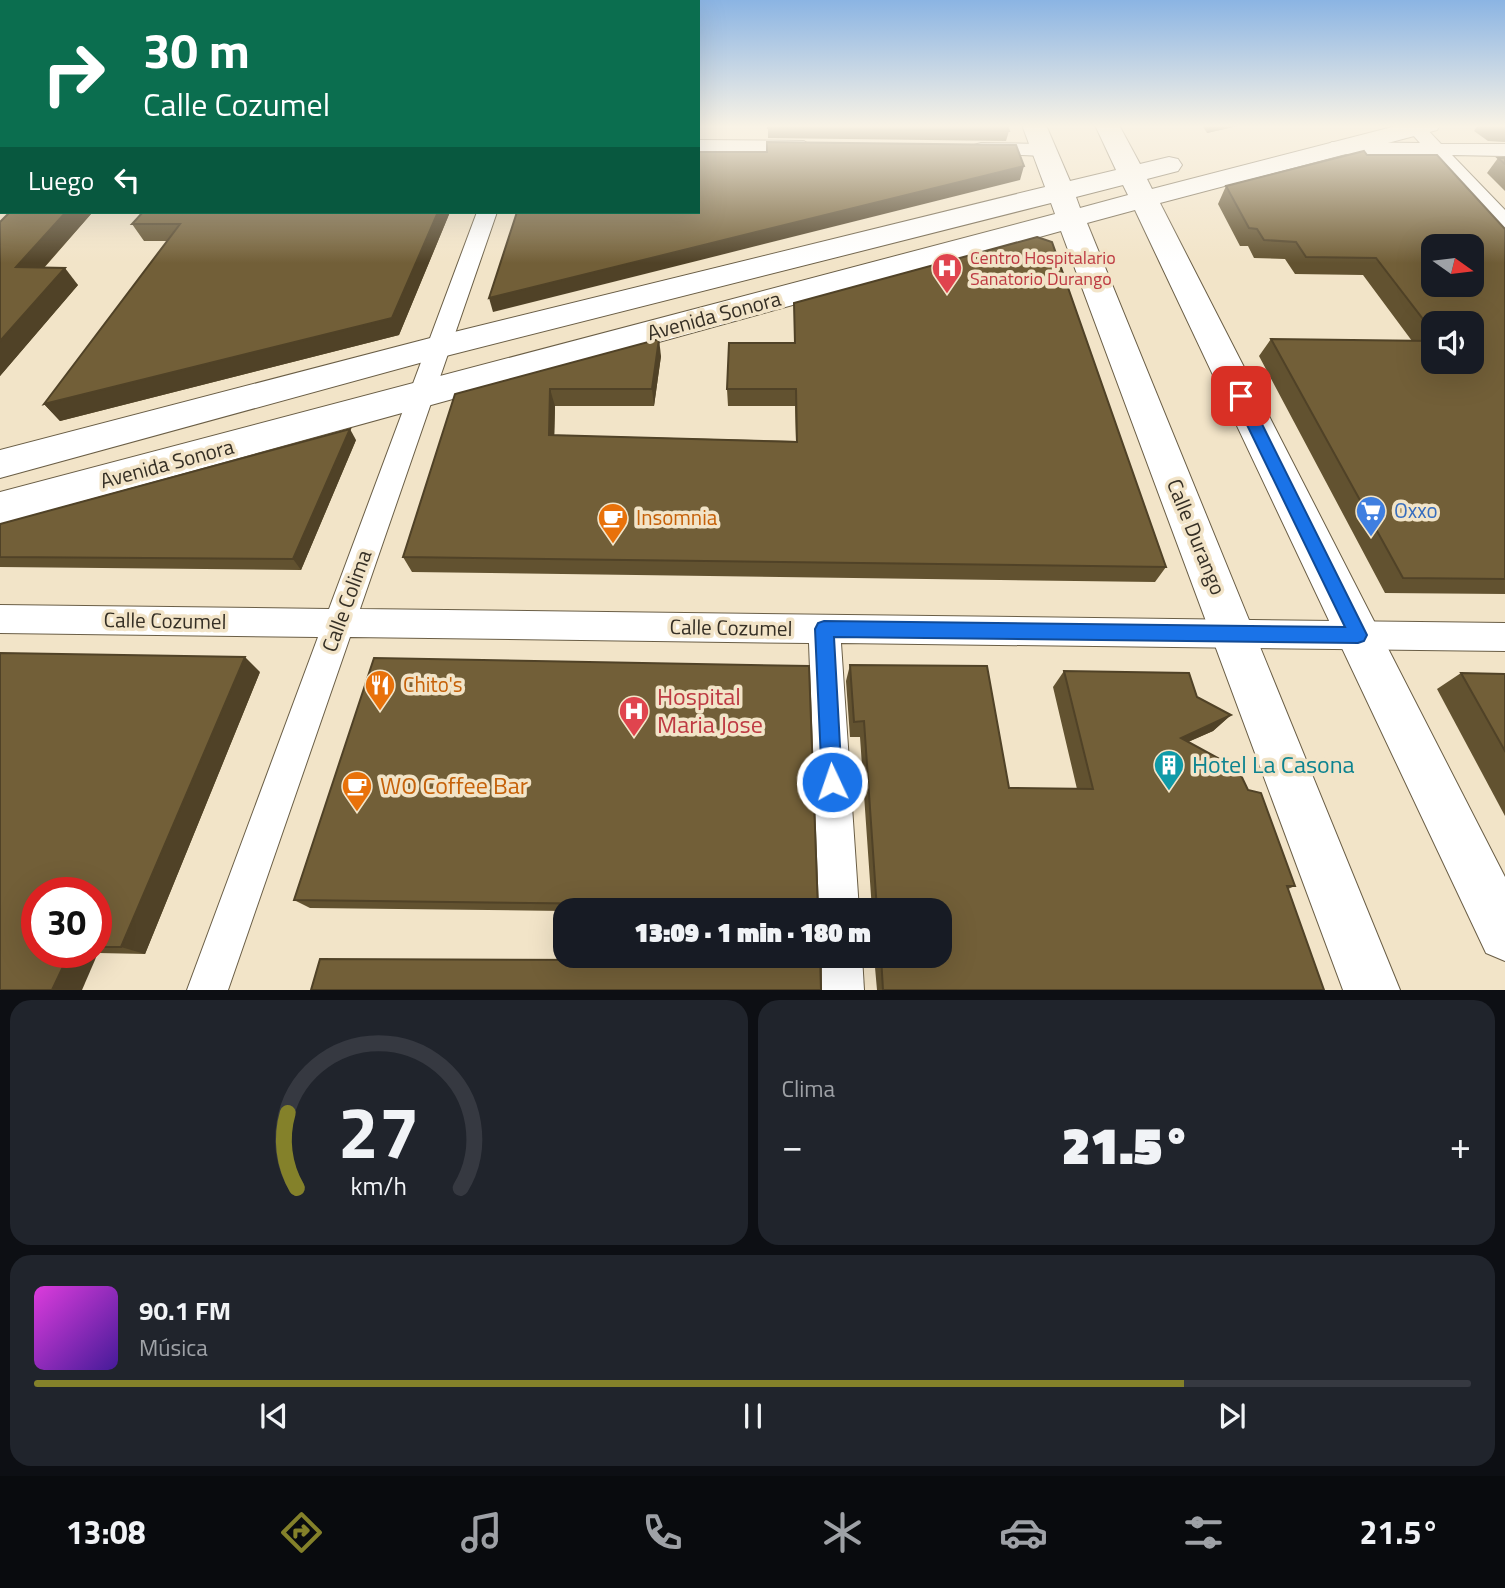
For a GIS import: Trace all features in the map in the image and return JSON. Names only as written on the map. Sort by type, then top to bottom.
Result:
[{"type":"main road","name":"Calle Durango","points":[[1052,171],[1373,989]]},
{"type":"main road","points":[[1130,171],[1505,934]]},
{"type":"main road","name":"Avenida Sonora","points":[[1138,187],[1166,171]]},
{"type":"main road","name":"Avenida Sonora","points":[[0,508],[724,314],[1066,206],[1138,187],[1234,171]]},
{"type":"main road","name":"Avenida Sonora","points":[[0,464],[439,347],[706,280],[1066,206]]},
{"type":"main road","points":[[706,280],[724,314]]},
{"type":"main road","points":[[142,426],[142,470]]},
{"type":"street","points":[[1457,171],[1505,222]]},
{"type":"street","name":"Calle Colima","points":[[207,989],[486,214]]},
{"type":"street","name":"Calle Cozumel","points":[[0,619],[1505,636]]},
{"type":"street","points":[[824,629],[838,898]]},
{"type":"street","points":[[842,968],[843,989]]},
{"type":"building","points":[[700,171],[1003,171],[489,298],[516,214],[700,214]]},
{"type":"building","points":[[1284,171],[1452,171],[1505,229],[1505,579],[1403,578],[1271,339],[1421,341],[1421,374],[1484,374],[1484,311],[1421,311],[1421,316],[1376,258],[1306,257],[1296,242],[1264,240],[1257,229],[1249,228],[1226,186]]},
{"type":"building","points":[[8,214],[64,214],[16,267],[65,268],[0,341],[0,222]]},
{"type":"building","points":[[141,214],[437,214],[392,318],[44,404],[180,224],[132,224]]},
{"type":"building","points":[[1037,237],[1052,242],[1166,567],[403,557],[455,394],[659,339],[652,389],[550,389],[549,435],[797,442],[796,389],[727,389],[729,343],[795,343],[794,303]]},
{"type":"building","points":[[350,429],[293,559],[0,557],[0,524]]},
{"type":"building","points":[[0,653],[245,657],[121,947],[112,947],[112,877],[21,877],[21,968],[62,968],[52,990],[0,990]]},
{"type":"building","points":[[374,658],[809,666],[818,898],[553,898],[553,903],[294,900]]},
{"type":"building","points":[[850,665],[987,666],[1009,788],[1093,789],[1064,671],[1189,673],[1197,697],[1231,715],[1181,738],[1238,769],[1248,790],[1261,793],[1295,886],[1287,886],[1324,990],[883,990],[882,968],[952,968],[952,898],[876,898],[864,721],[854,722]]},
{"type":"building","points":[[1461,673],[1505,674],[1505,751]]},
{"type":"building","points":[[320,959],[553,960],[553,968],[820,968],[821,990],[311,990]]},
{"type":"place","name":"Centro Hospitalario Sanatorio Durango","points":[[947,295]]},
{"type":"place","name":"Oxxo","points":[[1371,538]]},
{"type":"place","name":"Insomnia","points":[[613,545]]},
{"type":"place","name":"Chito's","points":[[380,712]]},
{"type":"place","name":"Hospital Maria Jose","points":[[634,738]]},
{"type":"place","name":"Hotel La Casona","points":[[1169,792]]},
{"type":"place","name":"WO Coffee Bar","points":[[357,813]]},
{"type":"route","points":[[832,782],[824,629],[1358,635],[1241,396]]}]
